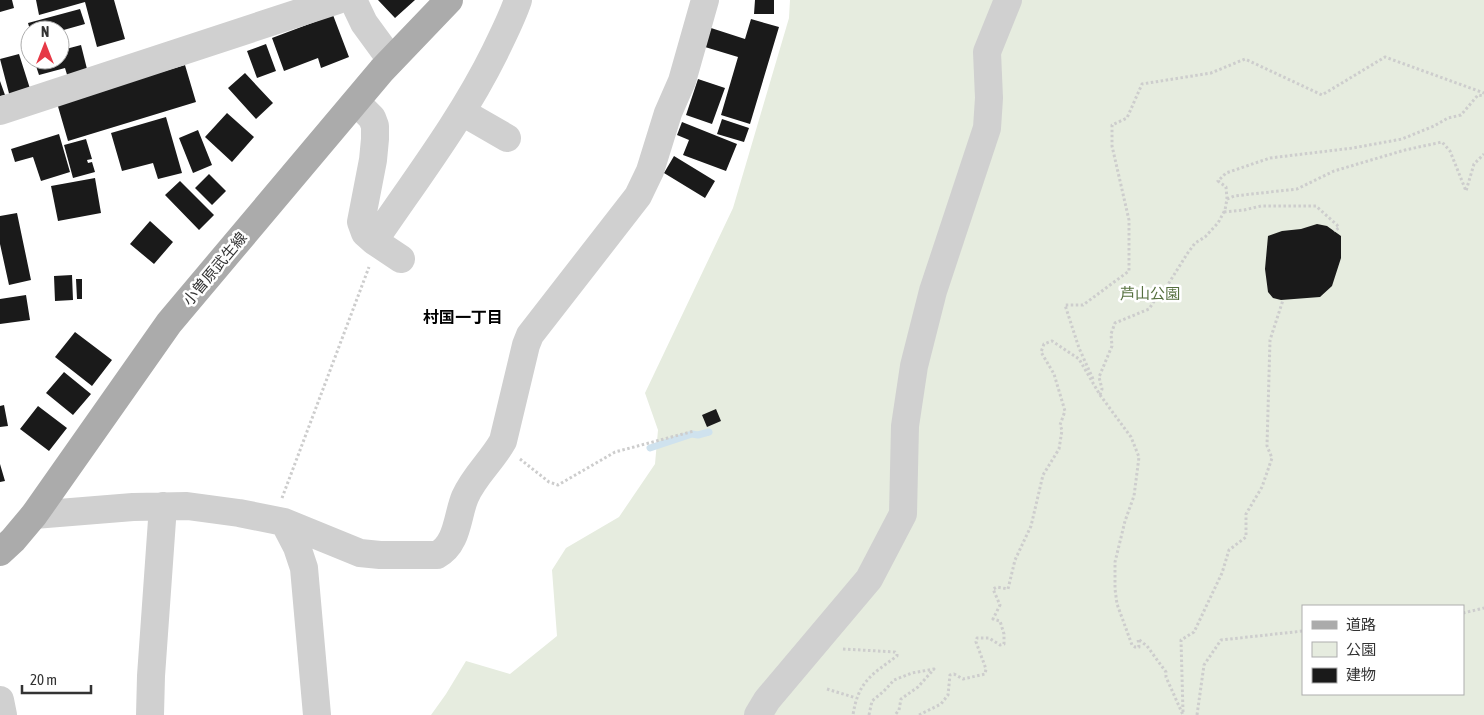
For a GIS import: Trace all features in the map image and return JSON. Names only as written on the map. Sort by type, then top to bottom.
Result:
[{"type":"main road","name":"小曽原武生線","points":[[0,552],[34,515],[169,323],[391,60],[449,0]]},
{"type":"street","points":[[0,111],[338,0]]},
{"type":"street","points":[[353,0],[364,23],[391,60]]},
{"type":"street","points":[[376,242],[462,112],[484,74],[513,16],[518,0]]},
{"type":"street","points":[[34,515],[163,506],[209,508],[279,522],[360,553],[380,555],[437,554],[444,551],[451,542],[465,497],[474,480],[503,441],[530,335],[638,196],[684,72],[705,0]]},
{"type":"street","points":[[758,715],[767,700],[869,579],[903,514],[905,426],[914,366],[933,291],[987,128],[989,98],[987,52],[1008,0]]},
{"type":"street","points":[[356,102],[372,118],[375,126],[373,160],[360,222],[365,233],[401,259]]},
{"type":"street","points":[[462,112],[507,138]]},
{"type":"street","points":[[150,715],[163,506]]},
{"type":"street","points":[[279,522],[297,547],[304,568],[317,715]]},
{"type":"street","points":[[0,700],[3,715]]},
{"type":"path","points":[[1100,395],[1079,348],[1065,305],[1083,305],[1129,271],[1129,220],[1112,146],[1112,125],[1127,118],[1142,84],[1211,72],[1245,59],[1322,95],[1385,57],[1484,94]]},
{"type":"path","points":[[1100,395],[1102,389],[1099,377],[1112,346],[1111,334],[1115,323],[1150,309],[1157,297],[1168,286],[1187,254],[1218,223],[1227,199],[1226,187],[1218,181],[1226,173],[1270,158],[1353,148],[1402,139],[1448,118],[1461,115],[1478,96],[1484,94]]},
{"type":"path","points":[[1227,199],[1234,196],[1297,189],[1334,171],[1405,150],[1442,142],[1450,151],[1466,191],[1474,164],[1484,154]]},
{"type":"path","points":[[1223,212],[1261,206],[1316,206],[1337,225],[1339,228],[1334,231]]},
{"type":"path","points":[[279,522],[376,242]]},
{"type":"path","points":[[1183,715],[1181,640],[1194,632],[1222,573],[1229,550],[1246,537],[1246,514],[1262,486],[1272,458],[1267,446],[1270,340],[1283,300]]},
{"type":"path","points":[[920,715],[941,704],[948,695],[950,675],[954,674],[963,679],[985,674],[986,669],[976,642],[977,638],[990,638],[1000,645],[1004,644],[1004,634],[1000,621],[993,619],[1000,605],[993,589],[997,587],[1008,589],[1015,560],[1031,526],[1043,476],[1059,449],[1062,430],[1060,426],[1065,411],[1054,374],[1041,352],[1044,344],[1052,341],[1079,359],[1100,395],[1132,437],[1139,457],[1134,496],[1125,521],[1115,562],[1115,589],[1132,645],[1139,647],[1138,638],[1147,646],[1166,672],[1166,677],[1183,715]]},
{"type":"path","points":[[500,446],[548,482],[558,485],[615,452],[694,431]]},
{"type":"path","points":[[1464,613],[1484,608]]},
{"type":"path","points":[[1197,715],[1204,665],[1221,640],[1302,631]]},
{"type":"path","points":[[835,649],[895,652],[898,654],[870,676],[856,698],[853,715]]},
{"type":"path","points":[[869,715],[872,701],[894,680],[912,672],[934,669],[918,687],[901,699],[896,715]]},
{"type":"path","points":[[827,689],[856,698]]},
{"type":"green space","name":"芦山公園","points":[[790,0],[1484,0],[1484,715],[431,715],[466,661],[510,674],[557,636],[552,570],[566,548],[619,517],[655,464],[658,430],[645,393],[733,208],[789,18]]},
{"type":"building","points":[[0,0],[12,0],[14,8],[0,12]]},
{"type":"building","points":[[36,0],[114,0],[125,39],[97,47],[85,2],[39,15]]},
{"type":"building","points":[[378,0],[415,0],[395,18]]},
{"type":"building","points":[[755,0],[774,0],[774,14],[754,14]]},
{"type":"building","points":[[80,9],[85,24],[70,28],[70,20],[39,20]]},
{"type":"building","points":[[333,15],[349,57],[321,68],[318,58],[284,71],[272,38]]},
{"type":"building","points":[[751,19],[779,27],[750,124],[721,115],[738,57],[705,47],[711,28],[745,39]]},
{"type":"building","points":[[266,44],[276,71],[257,78],[247,51]]},
{"type":"building","points":[[81,45],[88,73],[68,78],[66,70],[70,70],[70,48]]},
{"type":"building","points":[[19,54],[20,70],[24,70],[32,95],[11,101],[0,59]]},
{"type":"building","points":[[185,65],[196,102],[68,141],[57,103]]},
{"type":"building","points":[[37,70],[58,70],[39,75]]},
{"type":"building","points":[[245,73],[273,103],[256,119],[228,88]]},
{"type":"building","points":[[698,79],[725,88],[712,124],[686,115]]},
{"type":"building","points":[[0,81],[5,95],[0,96]]},
{"type":"building","points":[[227,113],[254,137],[232,162],[205,137]]},
{"type":"building","points":[[166,117],[182,173],[158,179],[153,163],[122,171],[111,133]]},
{"type":"building","points":[[722,119],[749,128],[744,142],[717,134]]},
{"type":"building","points":[[682,122],[737,144],[726,171],[683,155],[689,140],[677,135]]},
{"type":"building","points":[[198,130],[212,165],[193,173],[179,138]]},
{"type":"building","points":[[59,134],[70,172],[41,181],[33,157],[15,162],[11,149]]},
{"type":"building","points":[[86,139],[92,159],[87,160],[88,163],[92,162],[95,172],[73,178],[64,145]]},
{"type":"building","points":[[674,156],[715,181],[705,198],[664,173]]},
{"type":"building","points":[[209,174],[226,191],[212,205],[195,188]]},
{"type":"building","points":[[95,178],[101,213],[58,221],[51,186]]},
{"type":"building","points":[[180,181],[214,215],[199,230],[165,195]]},
{"type":"building","points":[[17,213],[31,280],[9,285],[0,244],[0,216]]},
{"type":"building","points":[[150,221],[173,242],[154,264],[130,244]]},
{"type":"building","points":[[1317,224],[1327,226],[1341,236],[1341,258],[1332,286],[1320,297],[1281,300],[1273,298],[1268,292],[1265,269],[1268,236],[1282,231],[1301,229]]},
{"type":"building","points":[[72,275],[73,300],[55,301],[54,276]]},
{"type":"building","points":[[76,279],[82,279],[82,299],[77,299]]},
{"type":"building","points":[[26,295],[30,320],[0,324],[0,299]]},
{"type":"building","points":[[75,332],[112,360],[92,386],[55,357]]},
{"type":"building","points":[[64,372],[91,394],[73,415],[46,393]]},
{"type":"building","points":[[4,405],[8,426],[0,427],[0,406]]},
{"type":"building","points":[[38,406],[67,428],[49,451],[20,429]]},
{"type":"building","points":[[716,409],[721,421],[707,427],[702,415]]},
{"type":"building","points":[[0,464],[5,481],[0,482]]},
{"type":"waterway","points":[[650,448],[692,434],[698,435],[709,432]]},
{"type":"district","name":"村国一丁目","points":[[463,317]]}]
